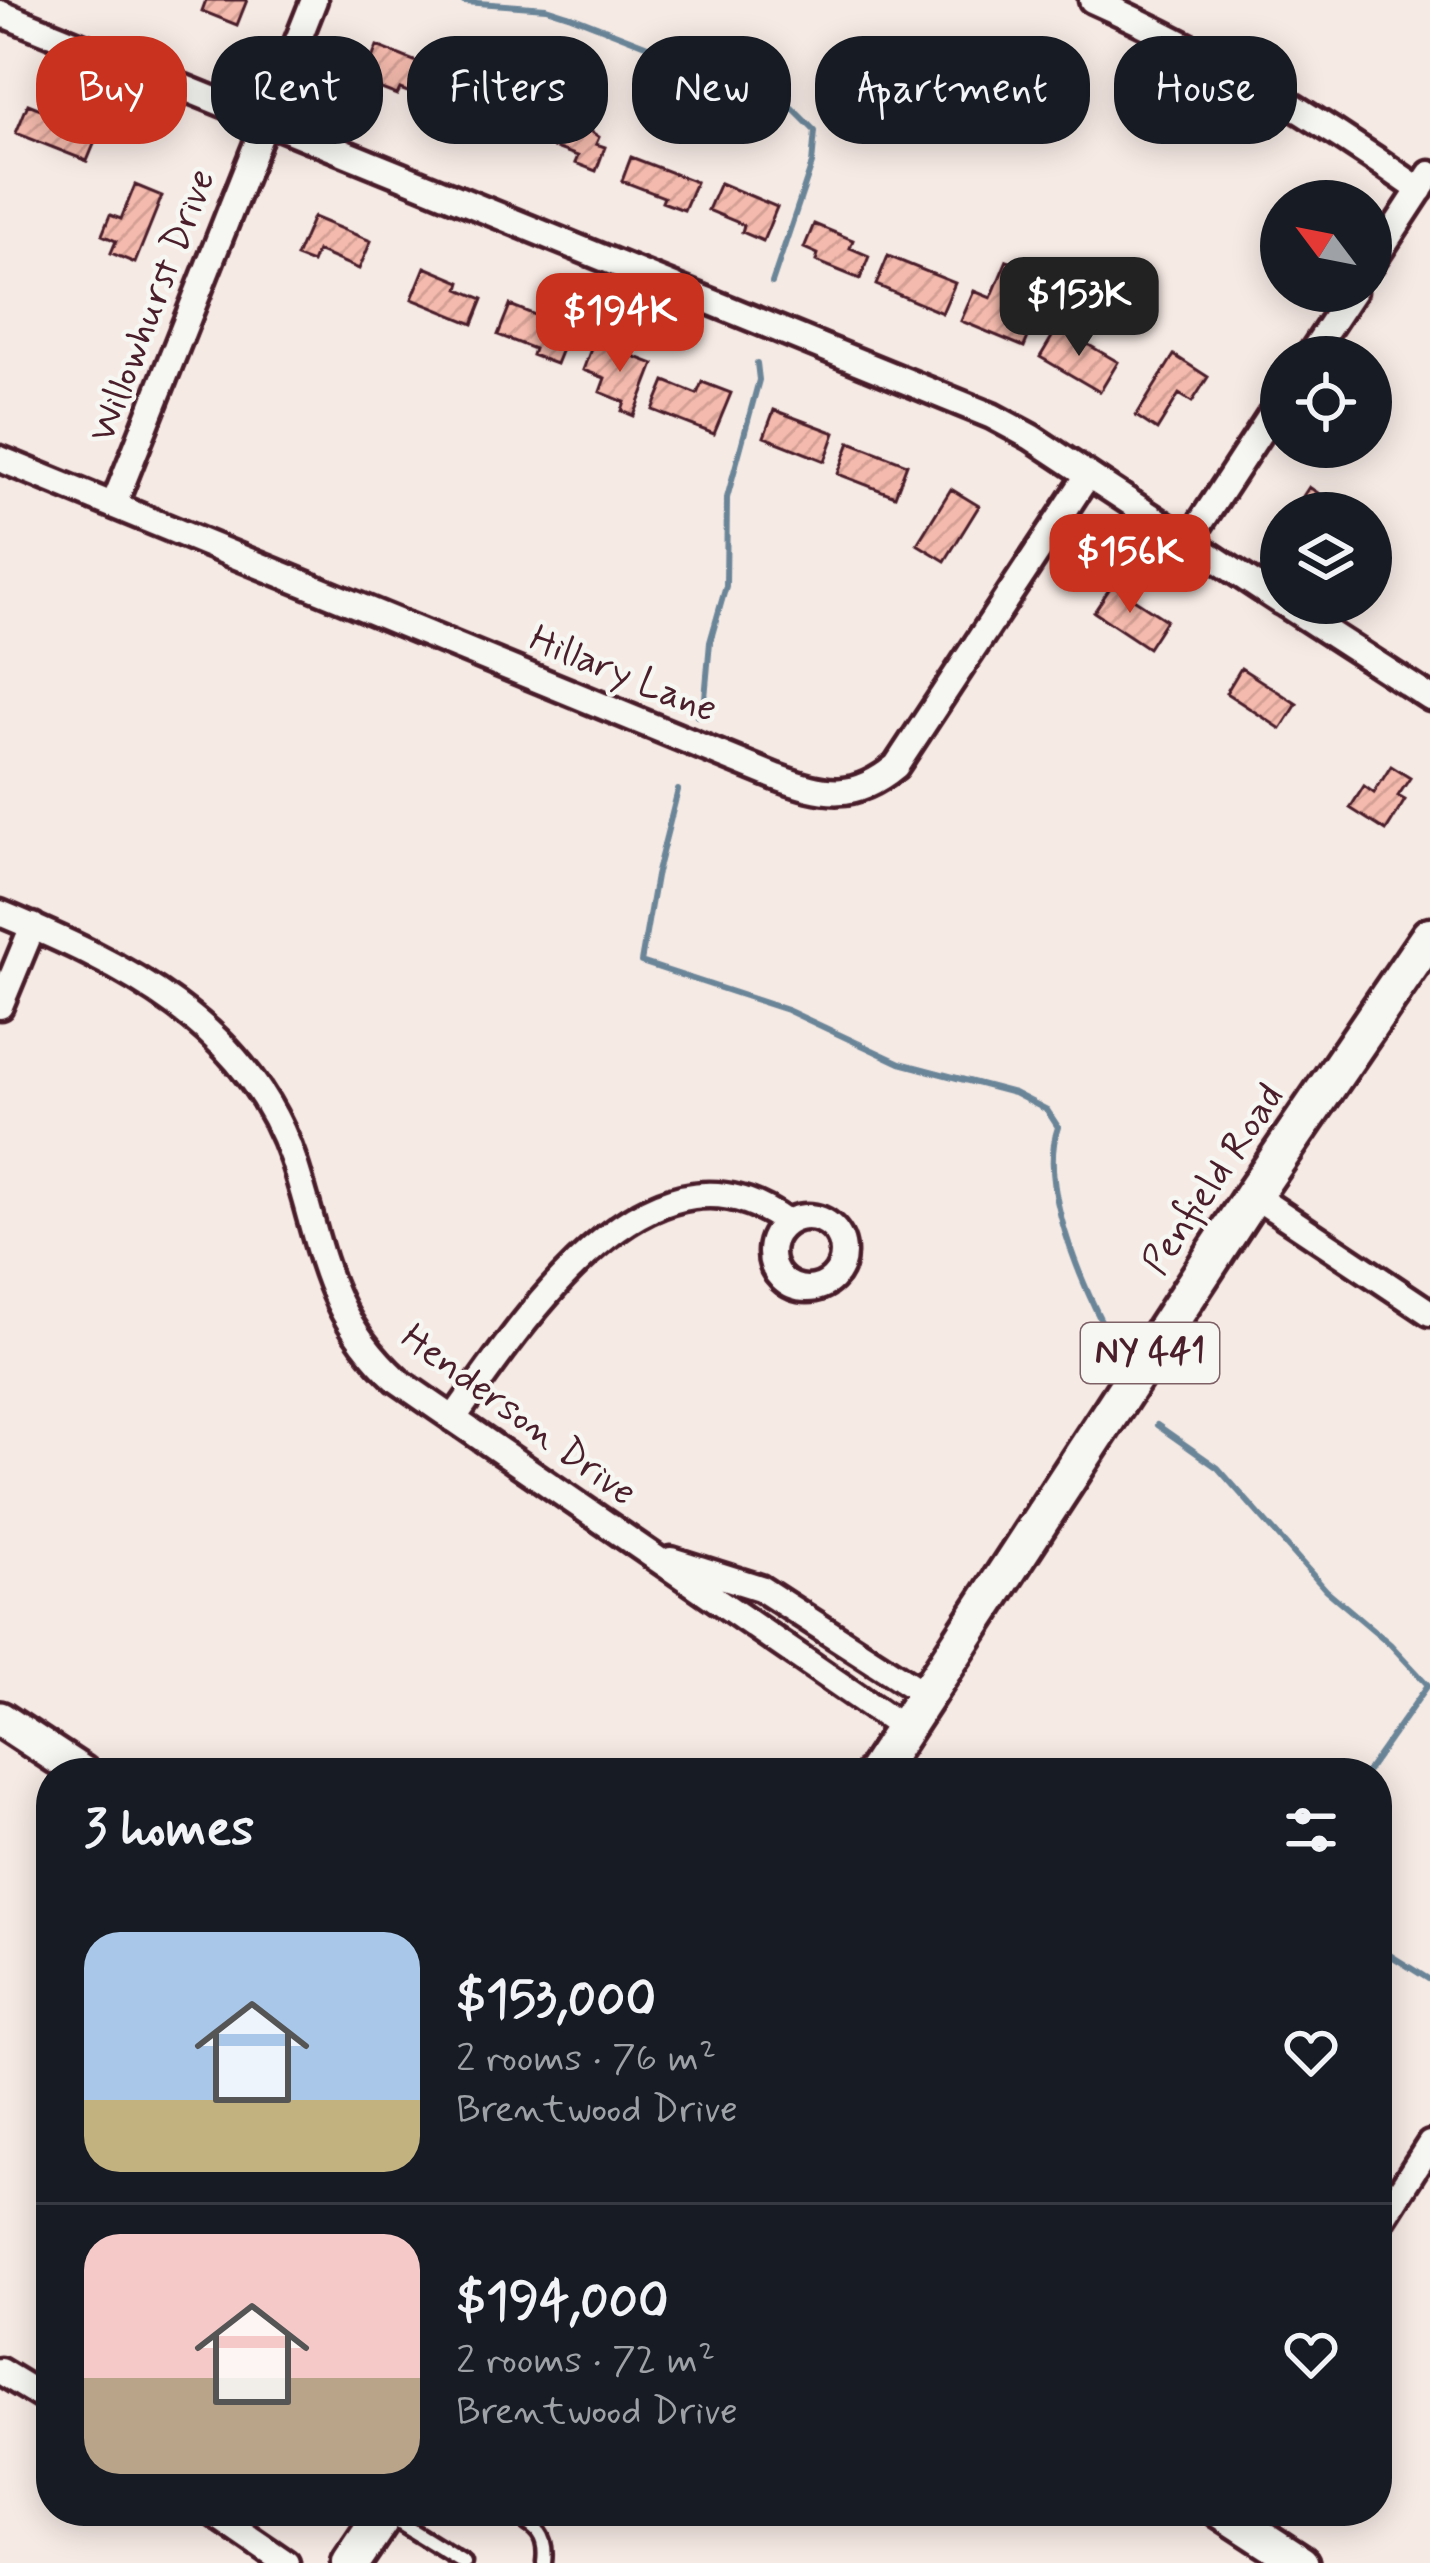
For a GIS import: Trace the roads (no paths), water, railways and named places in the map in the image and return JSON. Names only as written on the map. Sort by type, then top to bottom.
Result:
[{"type":"main road","name":"Penfield Road","points":[[884,1758],[1253,1195],[1430,936]]},
{"type":"main road","points":[[351,2563],[376,2526]]},
{"type":"street","name":"Willowhurst Drive","points":[[299,36],[314,0]]},
{"type":"street","points":[[1092,0],[1254,80],[1425,182],[1392,232]]},
{"type":"street","points":[[0,13],[211,99]]},
{"type":"street","name":"Willowhurst Drive","points":[[114,504],[255,144]]},
{"type":"street","points":[[321,144],[956,400],[1030,437],[1260,588]]},
{"type":"street","points":[[1188,542],[1260,432]]},
{"type":"street","name":"Hillary Lane","points":[[0,459],[776,777],[833,793],[876,782],[896,766],[1088,475]]},
{"type":"street","points":[[1316,624],[1430,698]]},
{"type":"street","name":"Henderson Drive","points":[[0,913],[120,966],[199,1020],[230,1051],[254,1081],[292,1154],[319,1257],[351,1328],[371,1357],[397,1380],[903,1728]]},
{"type":"street","points":[[0,1006],[33,926]]},
{"type":"street","points":[[453,1419],[532,1312],[600,1243],[632,1218],[673,1198],[704,1194],[732,1195],[764,1205],[787,1223]]},
{"type":"street","points":[[1253,1195],[1430,1313]]},
{"type":"street","name":"Henderson Drive","points":[[651,1555],[760,1588],[926,1695]]},
{"type":"street","points":[[0,1719],[59,1758]]},
{"type":"street","points":[[1392,2204],[1430,2144]]},
{"type":"street","points":[[0,2371],[36,2393]]},
{"type":"street","points":[[232,2526],[286,2563]]},
{"type":"street","points":[[1246,2526],[1301,2563]]},
{"type":"lane","points":[[407,2526],[464,2563]]},
{"type":"lane","points":[[530,2526],[546,2544],[544,2563]]},
{"type":"waterway","points":[[464,2],[546,8],[571,16],[658,50],[693,71],[791,107],[815,131],[812,164],[772,283]]},
{"type":"waterway","points":[[697,716],[705,698],[710,642],[726,586],[727,498],[759,380],[757,363]]},
{"type":"waterway","points":[[678,790],[641,962],[787,1010],[900,1063],[1014,1093],[1047,1110],[1058,1127],[1054,1176],[1065,1232],[1107,1333]]},
{"type":"waterway","points":[[1157,1425],[1218,1468],[1326,1590],[1390,1644],[1428,1685],[1377,1758]]},
{"type":"waterway","points":[[1392,1956],[1430,1980]]}]
